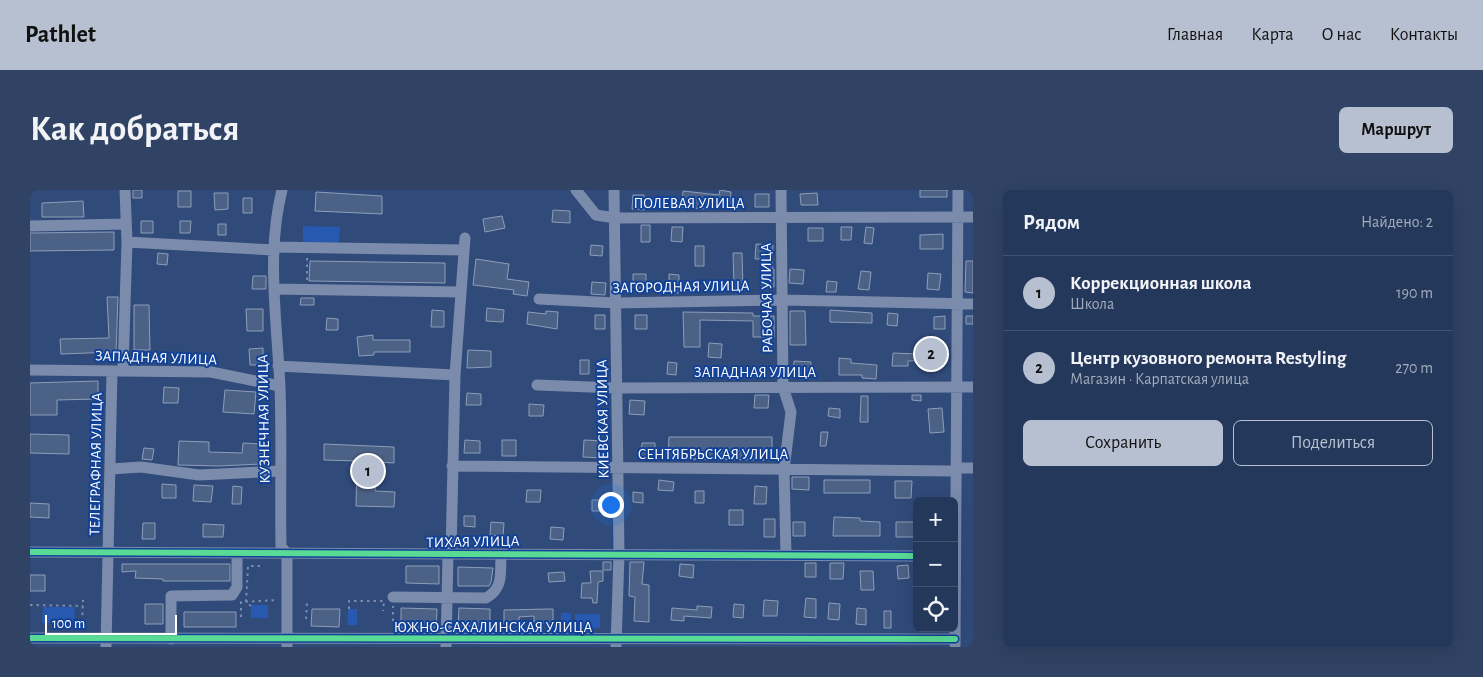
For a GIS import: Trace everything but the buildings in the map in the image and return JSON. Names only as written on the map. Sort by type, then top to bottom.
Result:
[{"type":"street","name":"ТЕЛЕГРАФНАЯ УЛИЦА","points":[[106,643],[111,469],[127,242],[125,190]]},
{"type":"street","name":"КУЗНЕЧНАЯ УЛИЦА","points":[[282,190],[276,212],[273,248],[280,386],[282,546],[287,554],[287,643]]},
{"type":"street","points":[[576,190],[596,214],[615,218]]},
{"type":"street","name":"КИЕВСКАЯ УЛИЦА","points":[[614,190],[619,468],[616,643]]},
{"type":"street","name":"РАБОЧАЯ УЛИЦА","points":[[781,190],[783,387],[791,412],[784,470],[786,555]]},
{"type":"street","points":[[955,542],[958,190]]},
{"type":"street","name":"ПОЛЕВАЯ УЛИЦА","points":[[615,218],[973,217]]},
{"type":"street","points":[[30,226],[126,224]]},
{"type":"street","points":[[446,643],[454,375],[465,238]]},
{"type":"street","points":[[127,242],[273,248],[464,250]]},
{"type":"street","points":[[274,289],[460,292]]},
{"type":"street","name":"ЗАГОРОДНАЯ УЛИЦА","points":[[539,298],[616,303],[783,300],[973,304]]},
{"type":"street","points":[[278,366],[454,375]]},
{"type":"street","name":"ЗАПАДНАЯ УЛИЦА","points":[[30,370],[211,372],[280,386]]},
{"type":"street","name":"ЗАПАДНАЯ УЛИЦА","points":[[538,385],[617,388],[973,387]]},
{"type":"street","name":"СЕНТЯБРЬСКАЯ УЛИЦА","points":[[452,466],[952,471],[957,468],[973,468]]},
{"type":"street","points":[[111,469],[141,467],[199,475],[280,472]]},
{"type":"street","name":"ТИХАЯ УЛИЦА","points":[[30,552],[913,556]]},
{"type":"street","points":[[175,642],[172,596],[232,595],[237,587],[238,553]]},
{"type":"street","points":[[393,599],[486,598],[500,584],[501,554]]},
{"type":"street","points":[[955,587],[955,643]]},
{"type":"street","name":"ЮЖНО-САХАЛИНСКАЯ УЛИЦА","points":[[30,638],[106,643],[955,643]]},
{"type":"path","points":[[307,247],[307,290]]},
{"type":"path","points":[[246,602],[248,566],[260,566]]},
{"type":"path","points":[[393,599],[393,621]]},
{"type":"path","points":[[82,632],[83,600]]},
{"type":"path","points":[[241,617],[241,602],[281,600]]},
{"type":"path","points":[[260,601],[261,605]]},
{"type":"path","points":[[306,601],[306,619]]},
{"type":"path","points":[[349,608],[349,601],[384,601],[383,611]]},
{"type":"path","points":[[246,602],[251,606]]},
{"type":"path","points":[[30,605],[83,606]]},
{"type":"shaded area","points":[[303,226],[340,227],[339,243],[303,242]]},
{"type":"shaded area","points":[[251,605],[268,605],[268,618],[251,618]]},
{"type":"shaded area","points":[[43,607],[75,607],[74,624],[42,623]]},
{"type":"shaded area","points":[[348,609],[357,609],[357,625],[347,625]]},
{"type":"shaded area","points":[[561,613],[571,613],[571,630],[561,630]]},
{"type":"shaded area","points":[[575,614],[600,614],[600,628],[575,628]]},
{"type":"waterway","points":[[613,516],[613,550]]},
{"type":"cycle path","points":[[30,552],[913,556]]},
{"type":"cycle path","points":[[30,638],[955,639]]},
{"type":"place","name":"Центр кузовного ремонта Restyling","points":[[931,354]]},
{"type":"place","name":"Коррекционная школа","points":[[368,471]]}]
